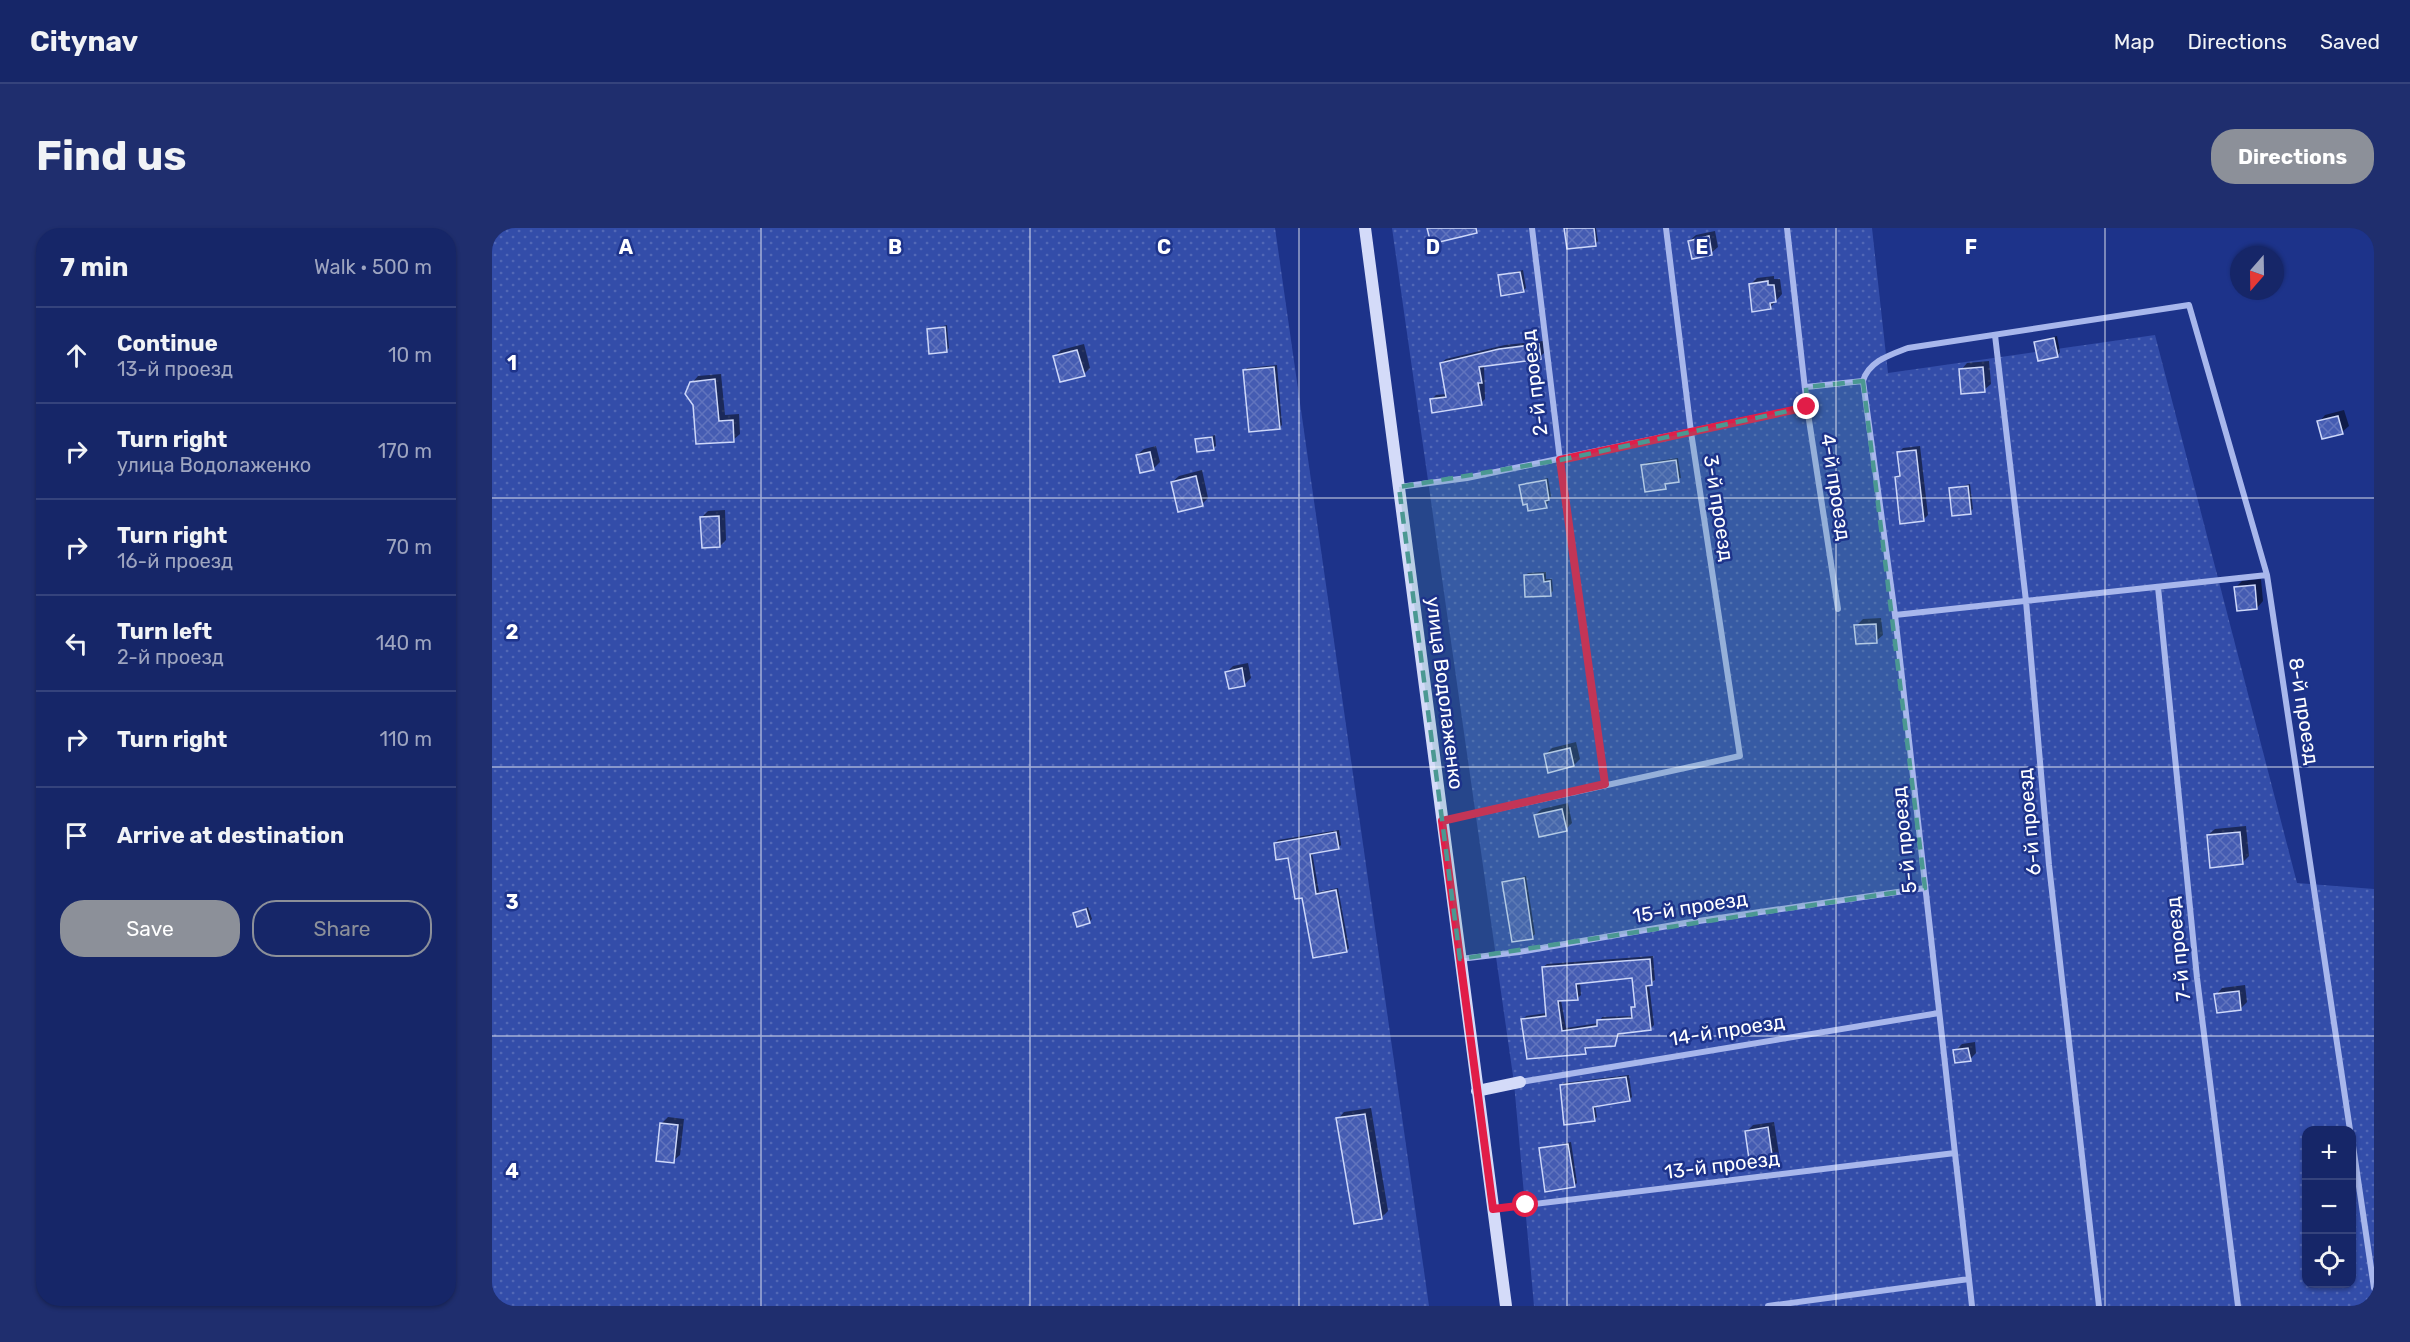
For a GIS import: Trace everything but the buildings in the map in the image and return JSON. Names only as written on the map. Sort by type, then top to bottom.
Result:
[{"type":"main road","name":"улица Водолаженко","points":[[1365,228],[1506,1306]]},
{"type":"main road","points":[[1477,1091],[1520,1082]]},
{"type":"street","name":"2-й проезд","points":[[1532,228],[1560,460],[1605,784]]},
{"type":"street","name":"3-й проезд","points":[[1605,784],[1740,756],[1691,432],[1666,228]]},
{"type":"street","name":"4-й проезд","points":[[1787,228],[1807,407],[1838,609]]},
{"type":"street","name":"8-й проезд","points":[[1995,334],[2189,305],[2266,575],[2349,1126]]},
{"type":"street","name":"5-й проезд","points":[[1972,1306],[1895,615],[1863,381],[1866,371],[1884,358],[1908,348],[1995,334]]},
{"type":"street","name":"6-й проезд","points":[[1995,334],[2026,601],[2049,865],[2099,1306]]},
{"type":"street","points":[[1806,387],[1863,381]]},
{"type":"street","points":[[1399,487],[1467,478],[1560,460],[1807,407]]},
{"type":"street","points":[[1895,615],[2266,575]]},
{"type":"street","name":"7-й проезд","points":[[2158,587],[2197,978],[2238,1306]]},
{"type":"street","points":[[1442,821],[1605,784]]},
{"type":"street","name":"15-й проезд","points":[[1460,959],[1519,952],[1685,923],[1925,888]]},
{"type":"street","name":"14-й проезд","points":[[1520,1082],[1939,1013]]},
{"type":"street","name":"13-й проезд","points":[[1493,1209],[1955,1154]]},
{"type":"street","points":[[2356,1166],[2374,1288]]},
{"type":"street","points":[[1768,1306],[1969,1279]]},
{"type":"highlighted area","points":[[1863,381],[1925,888],[1460,959],[1399,487],[1560,460],[1807,407],[1806,387]]},
{"type":"shaded area","points":[[492,228],[1275,228],[1429,1306],[492,1306]]},
{"type":"shaded area","points":[[1392,228],[1872,228],[1888,373],[2155,335],[2297,883],[2374,889],[2374,1306],[1534,1306],[1514,1083]]},
{"type":"route","points":[[1526,1205],[1493,1209],[1442,821],[1605,784],[1560,460],[1807,407]]}]
